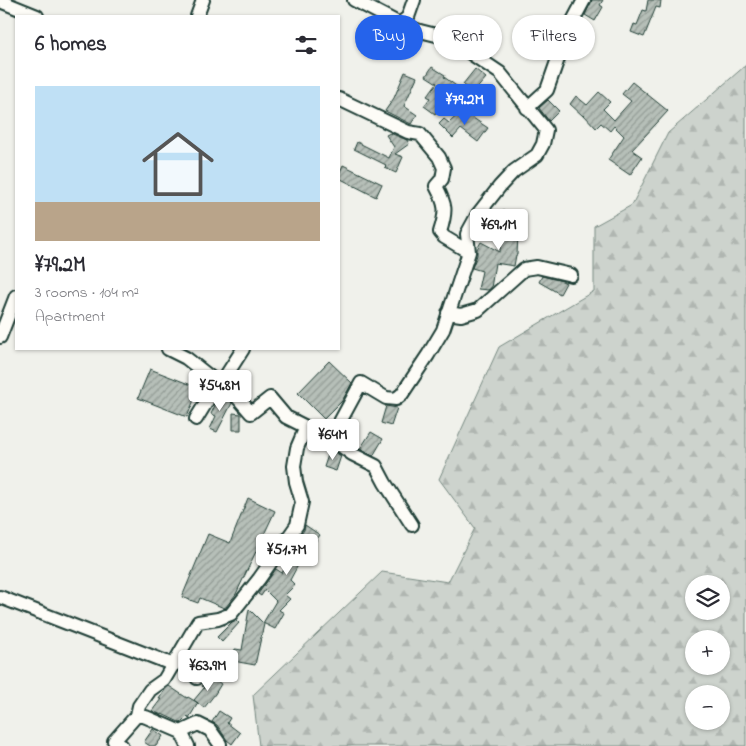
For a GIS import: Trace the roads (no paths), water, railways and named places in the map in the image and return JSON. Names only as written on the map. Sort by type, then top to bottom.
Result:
[{"type":"street","points":[[197,15],[203,0]]},
{"type":"street","points":[[354,0],[383,15]]},
{"type":"street","points":[[409,15],[414,0]]},
{"type":"street","points":[[527,108],[546,90],[568,30],[584,0]]},
{"type":"street","points":[[0,2],[34,15]]},
{"type":"street","points":[[326,436],[335,431],[361,383],[386,398],[396,399],[402,394],[442,330],[469,252],[468,234],[478,214],[514,171],[537,156],[543,144],[546,130],[500,73],[448,38],[423,32]]},
{"type":"street","points":[[340,99],[408,132],[420,134],[439,157],[444,168],[442,179],[436,186],[443,200],[445,217],[440,232],[444,237],[469,252]]},
{"type":"street","points":[[448,313],[461,314],[478,310],[524,269],[537,267],[571,275]]},
{"type":"street","points":[[0,299],[15,302],[0,337]]},
{"type":"street","points":[[170,350],[186,358],[219,384]]},
{"type":"street","points":[[196,419],[242,350]]},
{"type":"street","points":[[219,384],[225,382],[251,413],[270,398],[286,417],[326,436],[352,454],[376,466],[412,525]]},
{"type":"street","points":[[122,746],[114,740],[137,715],[139,706],[150,690],[164,680],[198,622],[218,620],[232,614],[297,525],[302,502],[296,482],[294,466],[297,448],[306,427]]},
{"type":"street","points":[[0,597],[176,660],[200,670],[197,678]]},
{"type":"street","points":[[137,715],[181,732],[188,746]]},
{"type":"street","points":[[181,732],[198,724],[210,730],[220,744]]}]
